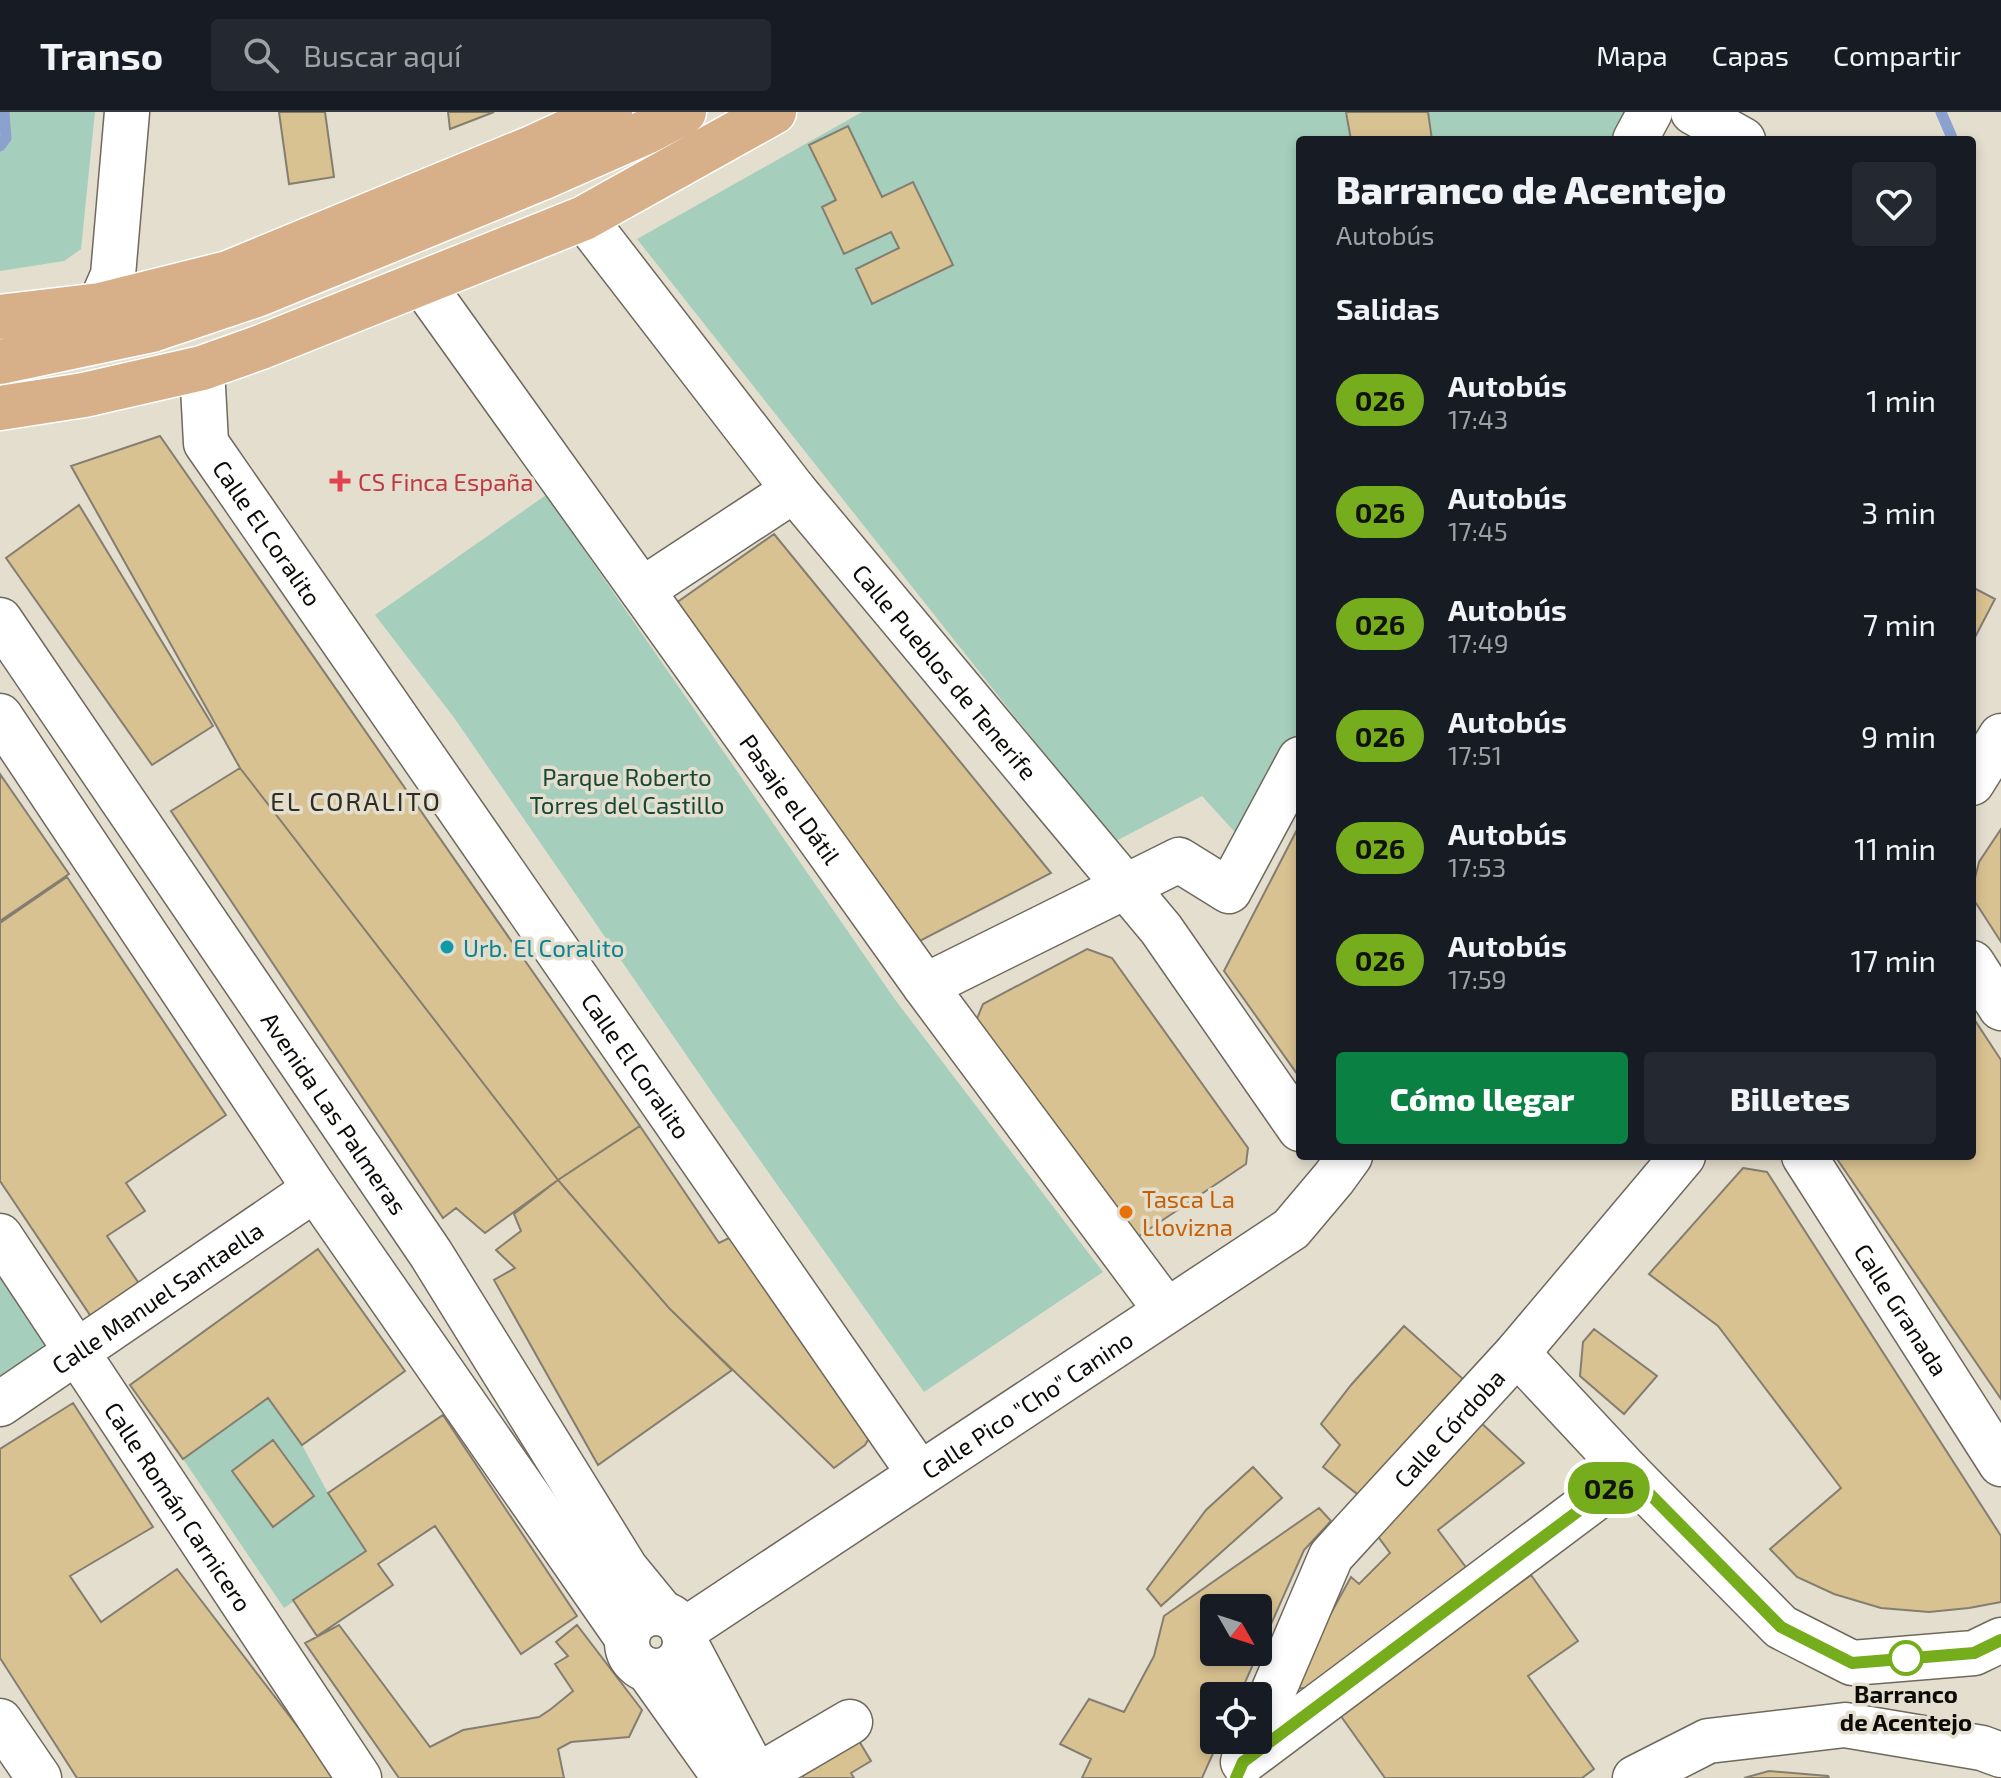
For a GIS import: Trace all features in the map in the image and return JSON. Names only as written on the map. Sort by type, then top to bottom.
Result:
[{"type":"main road","points":[[0,317],[100,305],[228,273],[534,147],[610,112]]},
{"type":"main road","points":[[0,362],[152,330],[259,294],[539,179],[684,112]]},
{"type":"main road","points":[[0,408],[84,395],[202,368],[261,347],[584,218],[774,112]]},
{"type":"street","points":[[100,305],[113,275],[127,112]]},
{"type":"street","points":[[1637,136],[1650,112]]},
{"type":"street","points":[[1693,112],[1736,136]]},
{"type":"street","name":"Calle Pueblos de Tenerife","points":[[584,218],[794,490],[1161,929],[1296,1123]]},
{"type":"street","name":"Pasaje el Dátil","points":[[422,283],[925,986],[1166,1310]]},
{"type":"street","name":"Calle El Coralito","points":[[202,368],[206,443],[919,1473]]},
{"type":"street","points":[[642,590],[794,490]]},
{"type":"street","name":"Avenida Las Palmeras","points":[[0,620],[431,1254],[626,1569],[677,1628],[746,1778]]},
{"type":"street","points":[[0,716],[315,1189],[638,1654],[746,1778],[850,1722]]},
{"type":"street","points":[[1976,777],[2001,736]]},
{"type":"street","points":[[925,986],[1179,860],[1229,891],[1296,766]]},
{"type":"street","points":[[1976,969],[2001,1008]]},
{"type":"street","name":"Calle Córdoba","points":[[1272,1695],[1331,1556],[1517,1353],[1680,1160]]},
{"type":"street","name":"Calle Granada","points":[[1807,1160],[2001,1464]]},
{"type":"street","name":"Calle Pico \"Cho\" Canino","points":[[638,1654],[659,1671],[669,1668],[683,1652],[677,1628],[1291,1229],[1334,1163]]},
{"type":"street","name":"Calle Manuel Santaella","points":[[0,1404],[315,1189]]},
{"type":"street","name":"Calle Román Carnicero","points":[[0,1236],[359,1778]]},
{"type":"street","points":[[1517,1353],[1629,1473],[1781,1627],[1852,1663],[1974,1653],[2001,1640]]},
{"type":"street","points":[[1272,1734],[1629,1473]]},
{"type":"street","points":[[0,1721],[39,1778]]},
{"type":"street","points":[[1635,1778],[1708,1741],[1845,1725],[1982,1748],[2001,1755]]},
{"type":"green space","points":[[0,112],[95,112],[81,249],[64,261],[0,271]]},
{"type":"green space","points":[[862,112],[1626,112],[1613,136],[1296,136],[1296,738],[1242,840],[1202,796],[1114,842],[637,239]]},
{"type":"green space","name":"Parque Roberto Torres del Castillo","points":[[546,495],[896,1001],[1103,1272],[924,1392],[720,1104],[455,719],[375,615]]},
{"type":"green space","points":[[0,1278],[47,1347],[0,1378]]},
{"type":"green space","points":[[268,1398],[302,1445],[328,1493],[366,1551],[284,1608],[183,1459]]},
{"type":"building","points":[[279,112],[325,112],[334,177],[289,184]]},
{"type":"building","points":[[448,112],[494,112],[450,129]]},
{"type":"building","points":[[1346,112],[1428,112],[1431,136],[1350,136]]},
{"type":"building","points":[[848,126],[882,197],[913,182],[953,265],[872,304],[856,269],[899,248],[891,232],[844,254],[822,207],[836,200],[809,145]]},
{"type":"building","name":"Urb. El Coralito","points":[[160,436],[640,1126],[558,1180],[240,768],[71,466]]},
{"type":"building","points":[[79,505],[213,726],[152,765],[6,558]]},
{"type":"building","points":[[774,534],[1051,873],[912,945],[669,608]]},
{"type":"building","points":[[1976,589],[1995,599],[1976,635]]},
{"type":"building","points":[[240,768],[558,1180],[485,1233],[456,1208],[443,1218],[171,811]]},
{"type":"building","points":[[0,774],[69,874],[0,921]]},
{"type":"building","points":[[2001,829],[2001,942],[1976,903],[1979,862]]},
{"type":"building","points":[[1296,832],[1296,1072],[1224,971]]},
{"type":"building","points":[[67,877],[226,1115],[126,1183],[145,1211],[107,1236],[140,1285],[92,1318],[0,1181],[0,923]]},
{"type":"building","points":[[1087,949],[1112,958],[1248,1148],[1246,1164],[1139,1236],[1117,1233],[974,1026],[983,1004]]},
{"type":"building","points":[[1976,1022],[2001,1060],[2001,1399],[1838,1160],[1976,1160]]},
{"type":"building","points":[[640,1126],[719,1243],[729,1238],[876,1426],[865,1445],[834,1468],[669,1308],[558,1180]]},
{"type":"building","points":[[1743,1168],[1767,1172],[2001,1536],[2001,1602],[1929,1612],[1881,1608],[1834,1594],[1797,1577],[1770,1549],[1841,1488],[1718,1326],[1649,1274]]},
{"type":"building","points":[[558,1180],[669,1308],[732,1370],[598,1465],[494,1280],[515,1268],[496,1250],[521,1231],[514,1214]]},
{"type":"building","points":[[318,1249],[405,1371],[302,1445],[268,1398],[183,1459],[130,1385]]},
{"type":"building","points":[[1404,1326],[1463,1379],[1366,1501],[1323,1467],[1340,1445],[1321,1424]]},
{"type":"building","points":[[1594,1329],[1657,1376],[1624,1414],[1580,1376],[1583,1342]]},
{"type":"building","points":[[73,1403],[153,1527],[70,1576],[101,1622],[177,1569],[337,1778],[77,1778],[0,1658],[0,1449]]},
{"type":"building","points":[[443,1415],[577,1616],[521,1654],[435,1526],[378,1564],[393,1585],[317,1636],[293,1600],[366,1551],[328,1493]]},
{"type":"building","points":[[1477,1419],[1524,1463],[1438,1530],[1468,1570],[1305,1688],[1289,1689],[1351,1577],[1359,1584],[1390,1553],[1374,1531]]},
{"type":"building","points":[[273,1440],[314,1496],[273,1527],[232,1471]]},
{"type":"building","points":[[1253,1467],[1282,1498],[1161,1606],[1147,1589],[1206,1510]]},
{"type":"building","points":[[1319,1508],[1331,1521],[1304,1550],[1272,1622],[1272,1594],[1200,1594],[1200,1666],[1252,1666],[1245,1682],[1200,1682],[1200,1754],[1213,1754],[1202,1778],[1082,1778],[1091,1759],[1060,1744],[1089,1699],[1124,1712],[1154,1656],[1164,1616]]},
{"type":"building","points":[[1531,1575],[1578,1641],[1528,1676],[1594,1769],[1582,1778],[1385,1778],[1338,1712]]},
{"type":"building","points":[[339,1625],[430,1747],[463,1730],[539,1717],[573,1691],[555,1664],[568,1656],[556,1642],[577,1625],[642,1710],[629,1737],[571,1742],[558,1749],[564,1778],[399,1778],[305,1643]]},
{"type":"building","points":[[856,1736],[871,1761],[851,1773],[854,1778],[804,1778],[799,1771]]},
{"type":"building","points":[[1769,1771],[1828,1776],[1829,1778],[1744,1778]]},
{"type":"waterway","points":[[0,146],[6,138],[4,112]]},
{"type":"waterway","points":[[1941,112],[1951,136]]},
{"type":"bus line","name":"026","points":[[1236,1778],[1243,1762],[1629,1473],[1781,1627],[1852,1663],[1974,1653],[2001,1640]]},
{"type":"place","name":"CS Finca España","points":[[340,481]]},
{"type":"place","name":"Urb. El Coralito","points":[[447,947]]},
{"type":"place","name":"Tasca La Llovizna","points":[[1126,1212]]},
{"type":"place","name":"Barranco de Acentejo","points":[[1906,1658]]},
{"type":"district","name":"EL CORALITO","points":[[356,800]]}]
